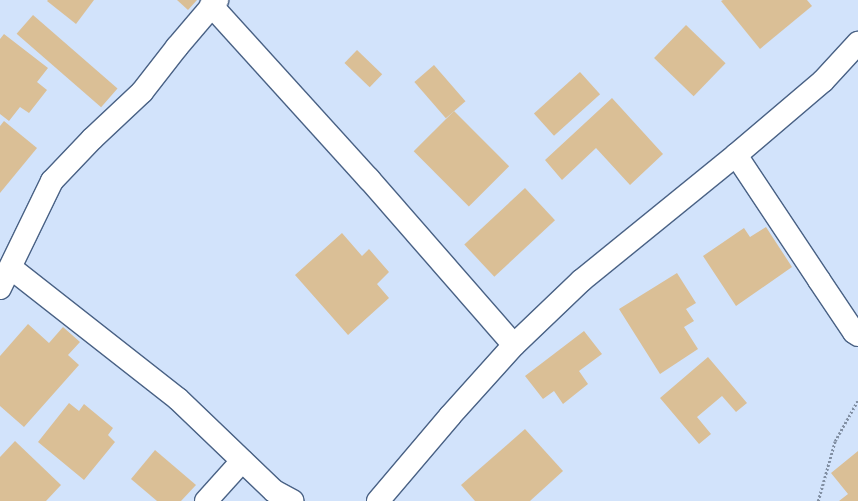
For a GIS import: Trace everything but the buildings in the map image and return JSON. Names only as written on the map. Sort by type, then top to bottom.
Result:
[{"type":"street","points":[[0,288],[52,181],[92,139],[142,92],[214,3],[514,345]]},
{"type":"street","points":[[378,501],[450,416],[514,345],[582,280],[736,155],[823,81],[858,43]]},
{"type":"street","points":[[736,155],[818,280],[854,332],[858,335]]},
{"type":"street","points":[[11,268],[178,399],[274,491],[293,501]]},
{"type":"street","points":[[206,501],[242,461]]},
{"type":"path","points":[[818,501],[835,441],[858,400]]}]
